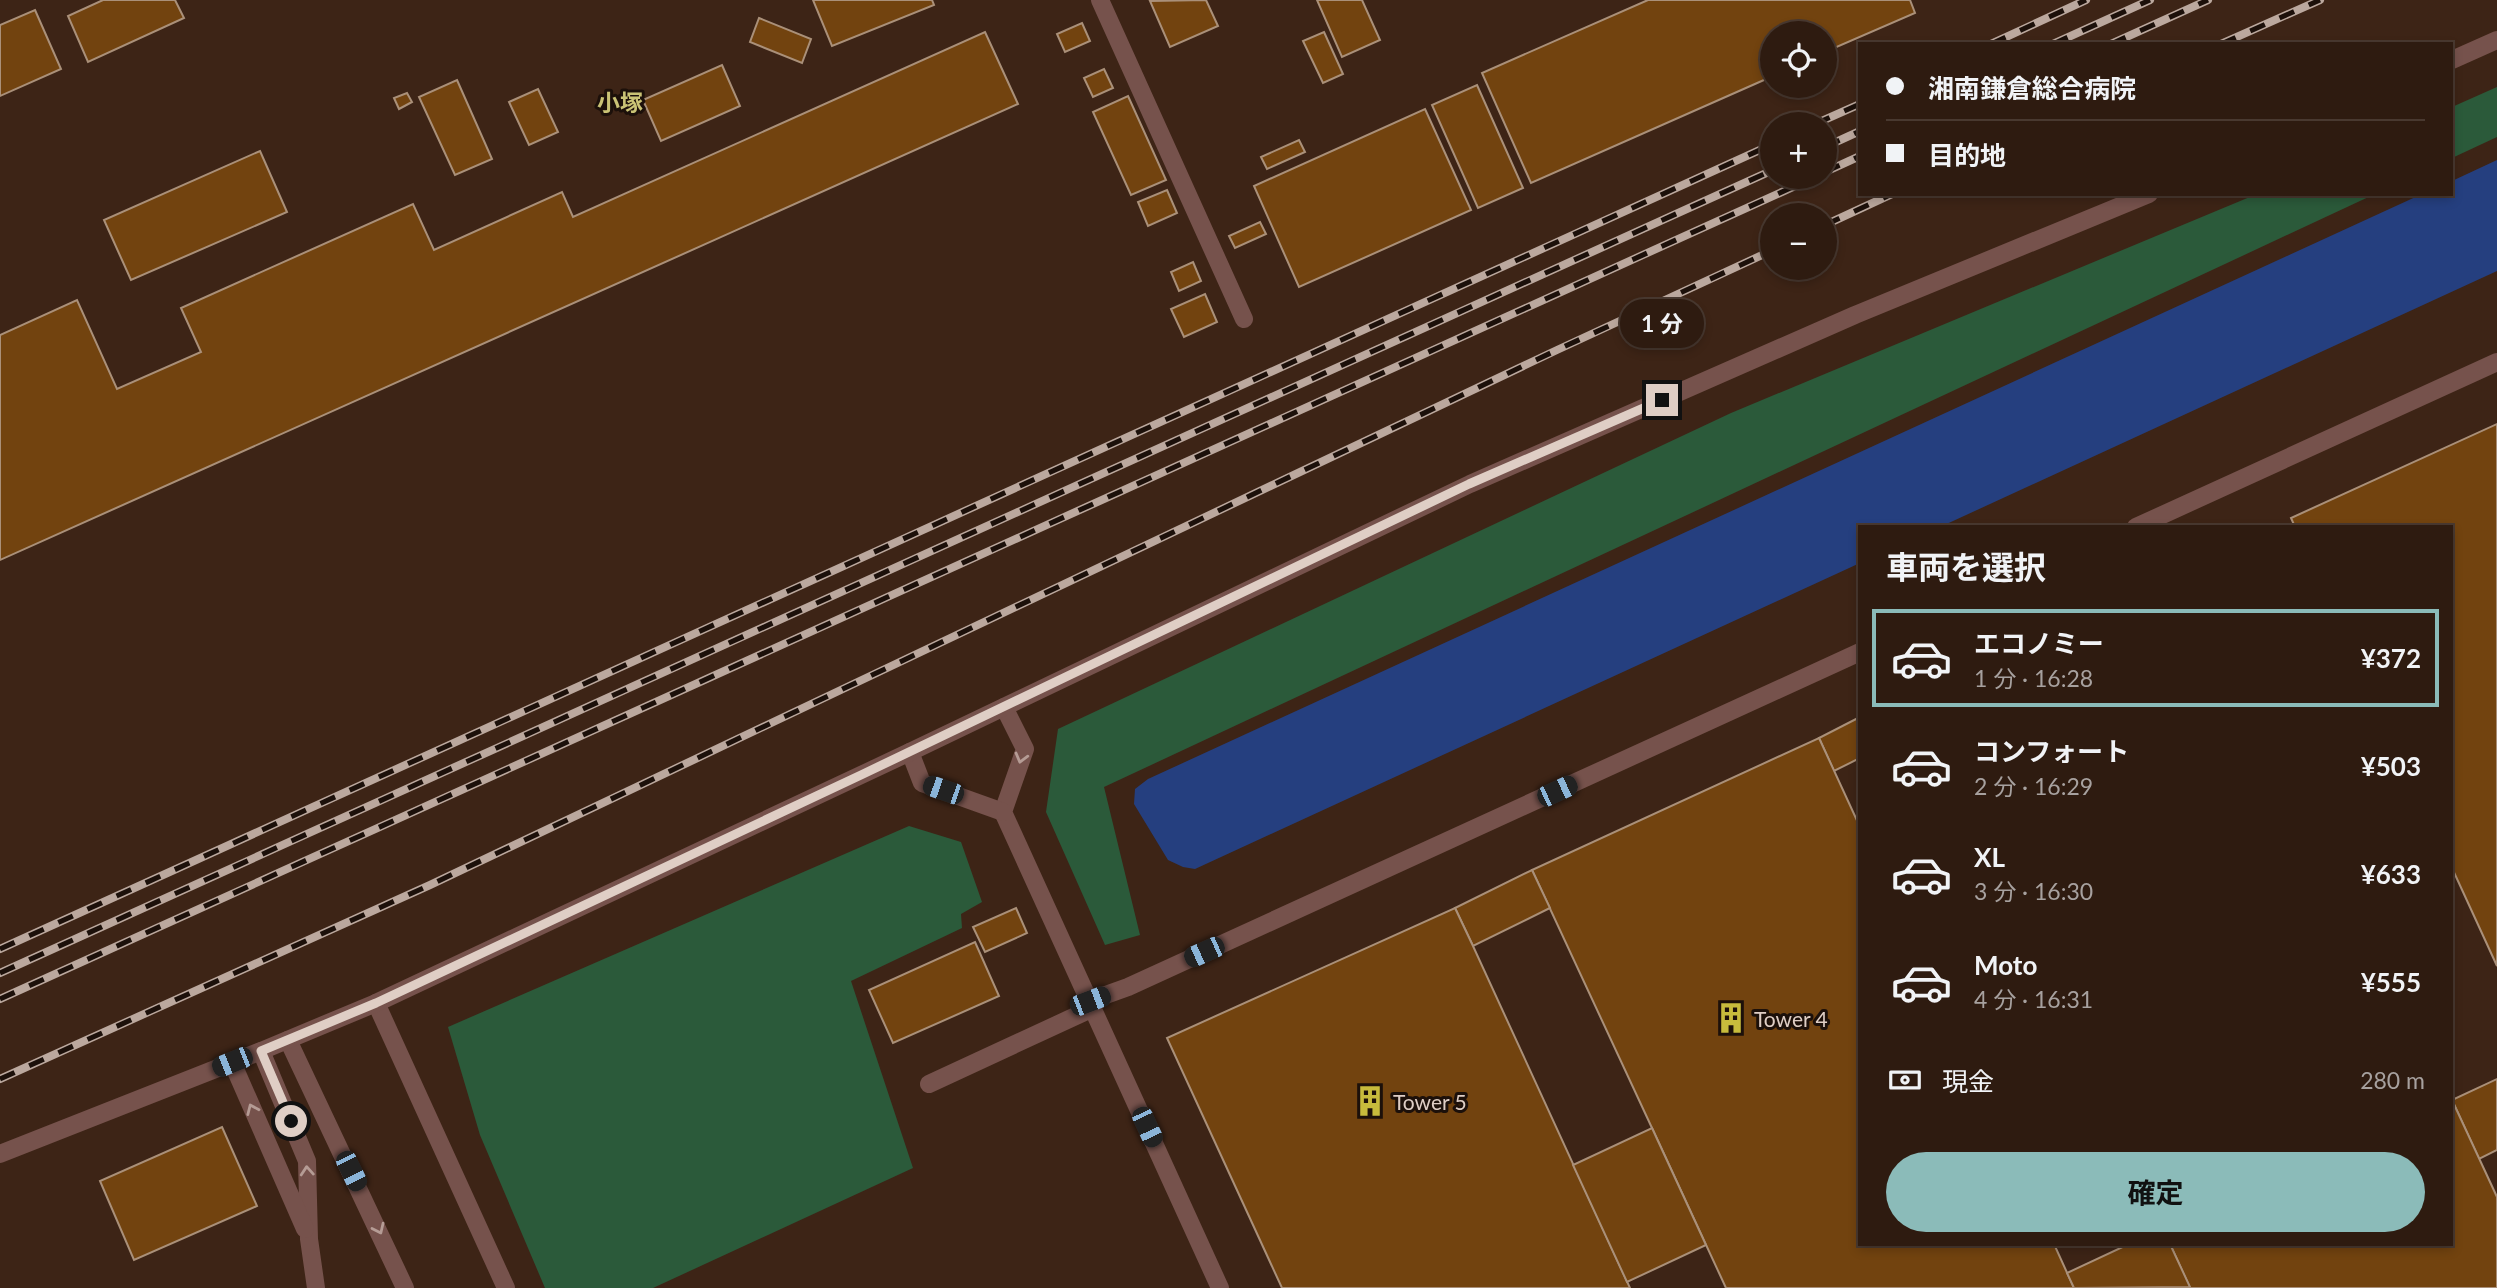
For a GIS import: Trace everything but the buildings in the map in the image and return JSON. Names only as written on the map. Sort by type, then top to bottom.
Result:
[{"type":"street","points":[[1100,0],[1244,319]]},
{"type":"street","points":[[2453,60],[2497,40]]},
{"type":"street","points":[[0,1154],[376,1003],[910,752],[1469,484],[1855,315],[2144,196]]},
{"type":"street","points":[[2140,525],[2497,362]]},
{"type":"street","points":[[929,1084],[1128,987],[1858,653]]},
{"type":"street","points":[[1004,707],[1025,749],[1003,812],[1220,1288]]},
{"type":"street","points":[[910,752],[922,783],[1003,812]]},
{"type":"street","points":[[376,1003],[506,1288]]},
{"type":"street","points":[[288,1040],[405,1288]]},
{"type":"street","points":[[261,1051],[307,1161],[309,1239],[316,1288]]},
{"type":"street","points":[[232,1062],[309,1239]]},
{"type":"green space","points":[[2497,87],[2497,137],[2453,158],[2453,107]]},
{"type":"green space","points":[[2252,196],[2371,196],[1104,787],[1140,935],[1105,945],[1046,812],[1058,729],[1731,413]]},
{"type":"green space","points":[[909,826],[961,842],[982,902],[961,914],[962,928],[851,981],[913,1168],[653,1288],[545,1288],[480,1135],[448,1027]]},
{"type":"water","points":[[2497,160],[2497,271],[1944,525],[1858,525],[1858,564],[1195,869],[1168,860],[1134,804],[1135,789],[1148,779],[2418,196],[2453,196],[2453,181]]},
{"type":"railway","points":[[1995,42],[2086,0]]},
{"type":"railway","points":[[2057,42],[2150,0]]},
{"type":"railway","points":[[2115,42],[2208,0]]},
{"type":"railway","points":[[2226,42],[2320,0]]},
{"type":"railway","points":[[1837,114],[1858,105]]},
{"type":"railway","points":[[1837,142],[1858,132]]},
{"type":"railway","points":[[0,949],[1760,150]]},
{"type":"railway","points":[[1837,167],[1858,157]]},
{"type":"railway","points":[[0,973],[1760,176]]},
{"type":"railway","points":[[0,999],[1789,189]]},
{"type":"railway","points":[[1837,219],[1888,196]]},
{"type":"railway","points":[[0,1079],[430,885],[1760,256]]},
{"type":"place","name":"Tower 4","points":[[1731,1018]]},
{"type":"place","name":"Tower 5","points":[[1370,1101]]},
{"type":"district","name":"小塚","points":[[620,102]]},
{"type":"route","points":[[291,1121],[261,1051],[376,1003],[1469,484],[1662,400]]}]
